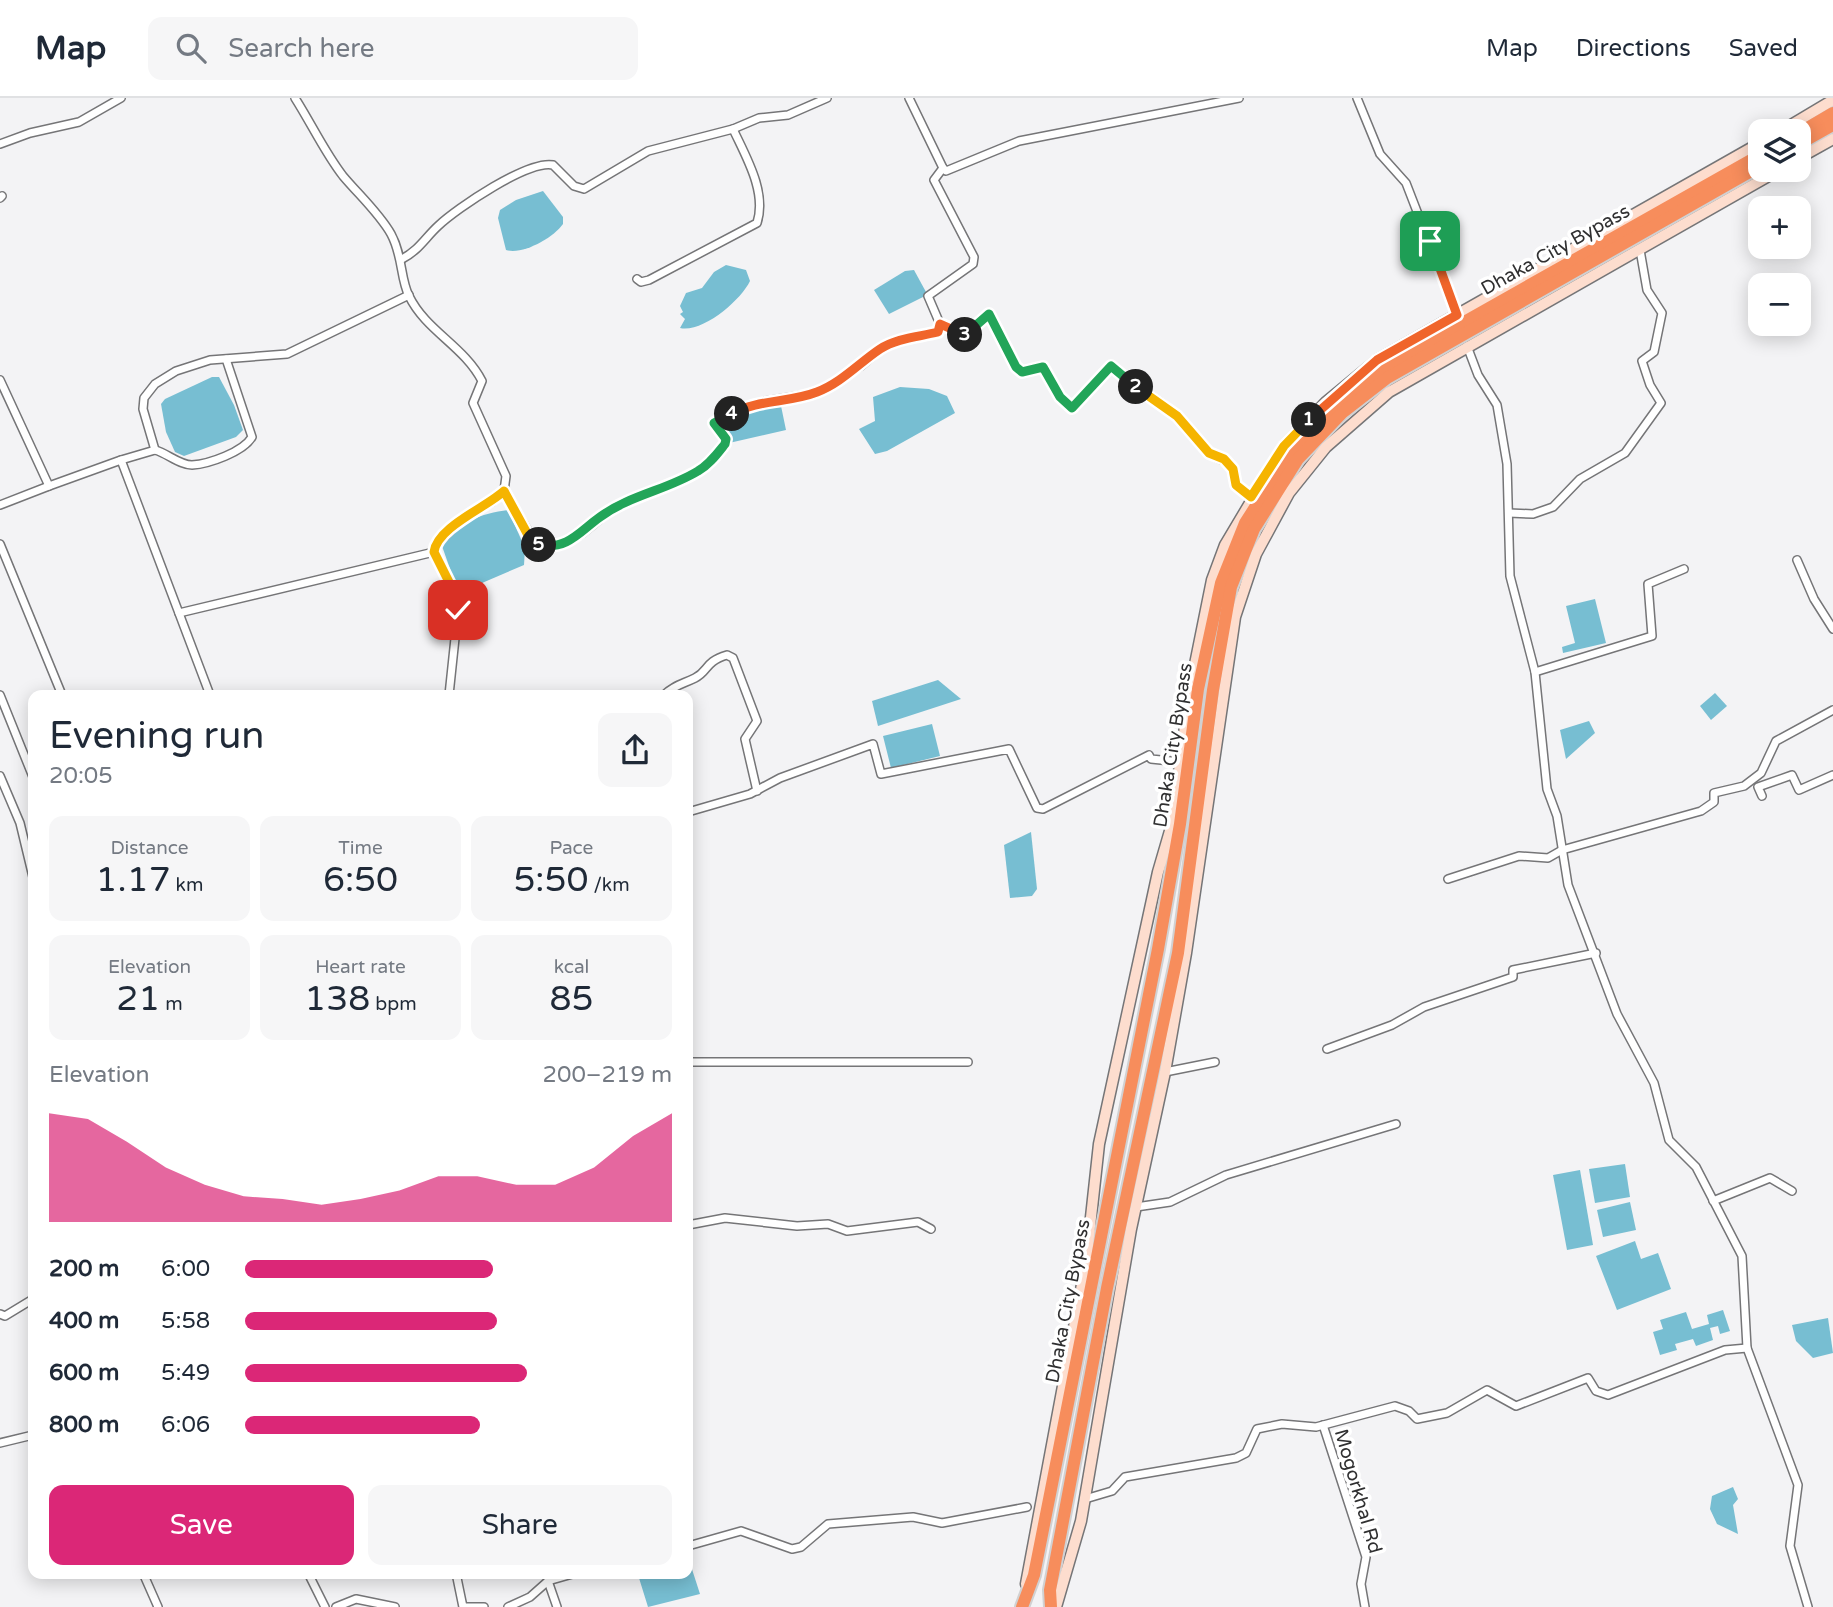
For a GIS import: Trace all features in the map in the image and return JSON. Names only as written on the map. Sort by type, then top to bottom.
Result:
[{"type":"highway","points":[[1811,125],[1833,113]]},
{"type":"highway","points":[[1811,137],[1833,125]]},
{"type":"highway","name":"Dhaka City Bypass","points":[[1023,1603],[1034,1575],[1158,949],[1213,613],[1232,548],[1291,451],[1333,407],[1381,369],[1748,162]]},
{"type":"highway","name":"Dhaka City Bypass","points":[[1054,1607],[1050,1590],[1107,1287],[1178,953],[1225,614],[1236,575],[1254,529],[1297,459],[1342,413],[1387,378],[1748,173]]},
{"type":"main road","points":[[1801,119],[1833,100]]},
{"type":"main road","points":[[1811,151],[1833,139]]},
{"type":"main road","points":[[1023,1603],[1086,1263],[1098,1144],[1158,872],[1172,824],[1190,688],[1212,580],[1225,544],[1284,446],[1326,402],[1377,360],[1748,150]]},
{"type":"main road","points":[[1054,1607],[1073,1555],[1085,1499],[1136,1206],[1166,1072],[1235,617],[1256,554],[1289,493],[1326,447],[1382,398],[1467,346],[1758,182]]},
{"type":"street","points":[[0,144],[30,133],[79,122],[121,98]]},
{"type":"street","points":[[295,98],[342,174],[390,233],[402,260],[409,295],[435,330],[450,340],[475,368],[482,381],[474,404],[506,476],[504,491],[536,544],[549,547],[579,537],[599,517],[616,507],[698,472],[710,463],[726,439],[714,423],[766,401],[816,393],[861,366],[880,349],[901,339],[938,332],[940,324],[928,296],[973,264],[974,257],[934,180],[943,168]]},
{"type":"street","points":[[402,260],[417,251],[437,227],[455,213],[536,166],[553,165],[574,186],[584,189],[648,151],[733,129],[759,118],[788,115],[827,98]]},
{"type":"street","points":[[909,98],[946,172],[1019,141],[1051,133],[1104,127],[1239,98]]},
{"type":"street","points":[[1357,98],[1380,154],[1406,183],[1457,315]]},
{"type":"street","points":[[637,279],[641,282],[649,280],[757,223],[760,213],[757,189],[733,129]]},
{"type":"street","points":[[1509,513],[1532,514],[1553,507],[1580,479],[1625,453],[1661,403],[1650,385],[1642,361],[1654,352],[1662,313],[1647,290],[1640,250]]},
{"type":"street","points":[[155,450],[143,409],[144,398],[156,384],[176,371],[210,360],[287,354],[409,295]]},
{"type":"street","points":[[940,324],[958,334],[968,335],[989,314],[1016,367],[1022,372],[1043,367],[1060,397],[1072,408],[1111,366],[1125,380],[1177,416],[1209,453],[1224,459],[1233,469],[1236,485],[1251,497]]},
{"type":"street","points":[[1467,346],[1478,375],[1497,405],[1507,464],[1510,576],[1535,672],[1547,789],[1557,816],[1568,885],[1617,1014],[1654,1083],[1669,1140],[1696,1167],[1742,1256],[1747,1348],[1798,1485],[1790,1546],[1808,1607]]},
{"type":"street","points":[[0,505],[155,450],[192,465],[233,452],[247,444],[252,437],[250,428],[226,359]]},
{"type":"street","points":[[0,380],[49,486]]},
{"type":"street","points":[[121,460],[208,690]]},
{"type":"street","points":[[450,690],[458,610],[456,596],[434,552],[439,540],[462,519],[492,502],[504,491]]},
{"type":"street","points":[[0,544],[60,690]]},
{"type":"street","points":[[179,613],[434,552]]},
{"type":"street","points":[[1797,561],[1814,599],[1833,629]]},
{"type":"street","points":[[1535,672],[1651,636],[1648,584],[1684,569]]},
{"type":"street","points":[[670,690],[677,684],[697,677],[709,661],[727,655],[733,658],[757,722],[746,739],[757,790]]},
{"type":"street","points":[[0,695],[28,765]]},
{"type":"street","points":[[1448,879],[1519,856],[1548,858],[1562,850],[1701,811],[1714,802],[1714,793],[1744,786],[1761,773],[1776,741],[1833,710]]},
{"type":"street","points":[[693,810],[757,790],[780,778],[873,744],[881,774],[1009,748],[1037,808],[1043,809],[1149,755],[1151,759],[1181,762]]},
{"type":"street","points":[[1762,796],[1758,787],[1772,779],[1792,775],[1799,790],[1833,775]]},
{"type":"street","points":[[0,776],[20,823],[28,856]]},
{"type":"street","points":[[1327,1049],[1392,1025],[1424,1007],[1513,978],[1513,970],[1596,953]]},
{"type":"street","points":[[693,1062],[968,1062]]},
{"type":"street","points":[[1166,1072],[1215,1062]]},
{"type":"street","points":[[1136,1206],[1170,1202],[1226,1175],[1396,1124]]},
{"type":"street","points":[[1713,1201],[1770,1178],[1792,1191]]},
{"type":"street","points":[[693,1224],[725,1217],[797,1226],[828,1224],[847,1231],[918,1222],[931,1229]]},
{"type":"street","points":[[0,1314],[5,1316],[28,1302]]},
{"type":"street","points":[[1085,1499],[1112,1491],[1125,1477],[1236,1458],[1246,1453],[1257,1429],[1282,1424],[1323,1425],[1395,1406],[1409,1411],[1416,1419],[1447,1413],[1487,1390],[1516,1406],[1588,1378],[1596,1391],[1608,1395],[1726,1350],[1747,1348]]},
{"type":"street","name":"Mogorkhal Rd","points":[[1323,1425],[1366,1557],[1361,1584],[1365,1607]]},
{"type":"street","points":[[0,1443],[28,1437]]},
{"type":"street","points":[[693,1545],[741,1531],[792,1549],[800,1547],[828,1524],[913,1517],[942,1523],[1027,1507]]},
{"type":"street","points":[[146,1579],[158,1607]]},
{"type":"street","points":[[312,1579],[325,1607]]},
{"type":"street","points":[[457,1579],[463,1607],[484,1607]]},
{"type":"street","points":[[508,1607],[530,1597],[548,1581],[555,1579]]},
{"type":"street","points":[[548,1581],[557,1607]]},
{"type":"street","points":[[336,1607],[356,1599],[395,1607]]},
{"type":"water","points":[[543,191],[563,217],[563,224],[552,235],[529,248],[506,250],[498,218],[500,210],[516,200]]},
{"type":"water","points":[[726,265],[746,270],[750,281],[745,289],[730,306],[710,320],[689,328],[680,328],[685,319],[680,314],[683,312],[680,306],[686,293],[702,288],[714,272]]},
{"type":"water","points":[[914,270],[926,292],[923,297],[889,314],[874,290],[905,271]]},
{"type":"water","points":[[212,377],[219,377],[234,405],[243,430],[236,437],[184,456],[175,452],[166,432],[161,404],[165,399]]},
{"type":"water","points":[[900,387],[929,389],[947,396],[955,413],[887,451],[875,454],[859,429],[875,421],[873,397]]},
{"type":"water","points":[[780,401],[786,430],[729,443],[720,426],[731,415]]},
{"type":"water","points":[[508,510],[525,548],[524,565],[468,589],[456,586],[442,546],[454,531],[470,520]]},
{"type":"water","points":[[1595,599],[1606,643],[1563,653],[1562,647],[1575,643],[1566,606]]},
{"type":"water","points":[[938,680],[961,699],[878,726],[872,701]]},
{"type":"water","points":[[1715,693],[1727,706],[1711,720],[1700,706]]},
{"type":"water","points":[[1589,721],[1595,733],[1566,759],[1560,730]]},
{"type":"water","points":[[932,724],[940,756],[891,768],[883,736]]},
{"type":"water","points":[[1031,832],[1037,889],[1032,896],[1010,898],[1004,845]]},
{"type":"water","points":[[1625,1164],[1630,1197],[1595,1203],[1589,1169]]},
{"type":"water","points":[[1580,1170],[1593,1245],[1567,1250],[1553,1175]]},
{"type":"water","points":[[1630,1202],[1636,1230],[1603,1237],[1597,1210]]},
{"type":"water","points":[[1635,1241],[1641,1259],[1658,1253],[1671,1289],[1617,1310],[1596,1256]]},
{"type":"water","points":[[1723,1310],[1730,1331],[1720,1334],[1718,1326],[1710,1328],[1713,1340],[1696,1346],[1693,1339],[1675,1344],[1677,1350],[1660,1355],[1653,1332],[1663,1329],[1660,1320],[1686,1312],[1692,1329],[1709,1324],[1707,1315]]},
{"type":"water","points":[[1828,1318],[1833,1353],[1813,1358],[1796,1341],[1792,1325]]},
{"type":"water","points":[[1733,1487],[1738,1499],[1733,1505],[1738,1534],[1717,1524],[1710,1509],[1712,1496]]},
{"type":"water","points":[[693,1572],[700,1594],[648,1607],[639,1579],[693,1579]]},
{"type":"route","points":[[458,610],[456,596],[434,552],[435,546],[462,519],[492,502],[504,491],[528,535],[536,544],[549,547],[564,543],[579,537],[599,517],[616,507],[642,493],[698,472],[710,463],[726,439],[714,423],[766,401],[816,393],[861,366],[880,349],[901,339],[938,332],[940,324],[958,334],[968,335],[989,314],[1016,367],[1022,372],[1043,367],[1060,397],[1072,408],[1111,366],[1125,380],[1177,416],[1209,453],[1224,459],[1233,469],[1236,485],[1251,497],[1284,446],[1326,402],[1377,360],[1457,315],[1430,241]]}]
